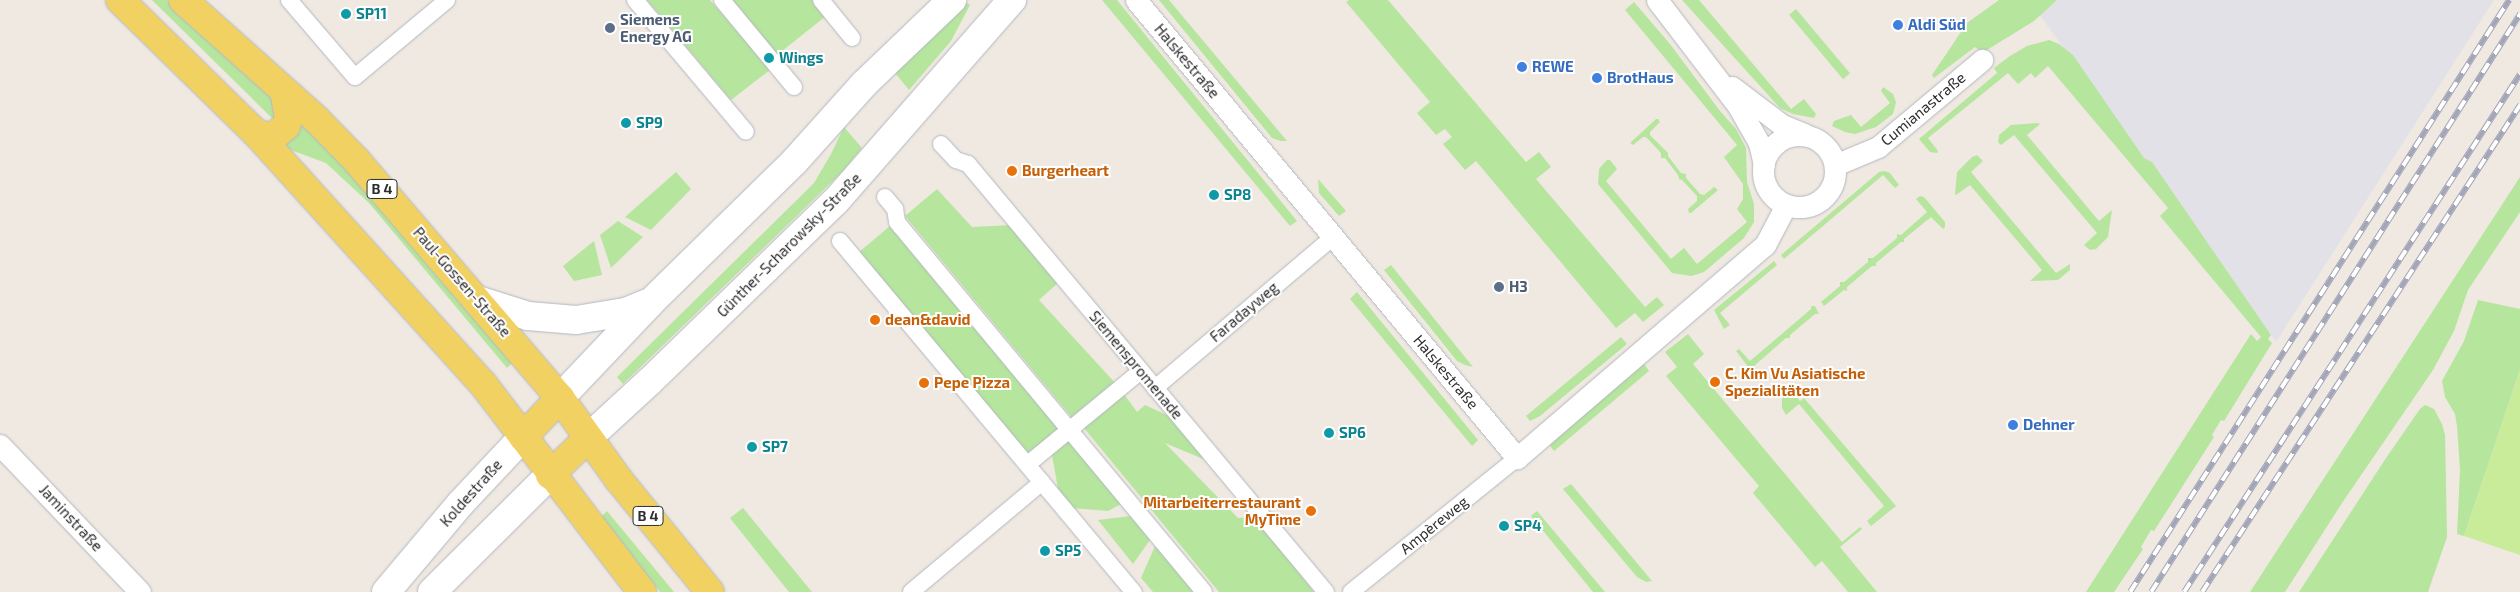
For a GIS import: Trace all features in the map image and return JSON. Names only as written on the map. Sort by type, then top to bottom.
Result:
[{"type":"main road","points":[[120,0],[256,133],[482,384],[642,592]]},
{"type":"main road","name":"Paul-Gossen-Straße","points":[[183,0],[317,120],[357,160],[560,398],[624,486],[710,592]]},
{"type":"main road","points":[[256,133],[268,137],[275,135],[286,126],[289,117],[284,92]]},
{"type":"main road","name":"Koldestraße","points":[[523,436],[560,398]]},
{"type":"main road","name":"Günther-Scharowsky-Straße","points":[[550,474],[588,438]]},
{"type":"street","points":[[289,0],[355,77],[448,0]]},
{"type":"street","points":[[635,0],[746,132]]},
{"type":"street","points":[[722,0],[794,87]]},
{"type":"street","points":[[821,0],[852,38]]},
{"type":"street","points":[[560,398],[651,302],[796,161],[864,84],[952,0]]},
{"type":"street","points":[[988,28],[999,0]]},
{"type":"street","name":"Günther-Scharowsky-Straße","points":[[588,438],[650,381],[835,202],[1012,0]]},
{"type":"street","name":"Halskestraße","points":[[1136,0],[1517,458]]},
{"type":"street","points":[[1657,0],[1738,106],[1759,143],[1764,164]]},
{"type":"street","name":"Cumianastraße","points":[[1835,165],[1878,147],[1982,60]]},
{"type":"street","points":[[1713,71],[1782,125],[1805,134],[1817,139],[1826,146],[1835,165],[1832,187],[1824,197],[1807,206],[1786,204],[1770,192],[1763,175],[1764,164],[1767,154],[1775,144],[1785,137],[1805,134]]},
{"type":"street","name":"Siemenspromenade","points":[[941,144],[956,160],[968,164],[1326,592]]},
{"type":"street","points":[[885,197],[895,209],[897,222],[1204,592]]},
{"type":"street","points":[[1517,458],[1765,245],[1776,227],[1786,204]]},
{"type":"street","name":"Faradayweg","points":[[1155,388],[1333,237]]},
{"type":"street","points":[[840,241],[1134,592]]},
{"type":"street","points":[[478,300],[528,316],[576,320],[626,312],[651,302]]},
{"type":"street","points":[[1028,464],[1141,371]]},
{"type":"street","name":"Koldestraße","points":[[386,592],[461,503],[523,436]]},
{"type":"street","name":"Jaminstraße","points":[[0,445],[140,592]]},
{"type":"street","name":"Ampèreweg","points":[[1352,592],[1517,458]]},
{"type":"street","points":[[432,592],[550,474]]},
{"type":"street","points":[[911,592],[1042,482]]},
{"type":"shaded area","points":[[2029,0],[2494,0],[2276,342]]},
{"type":"green space","points":[[152,0],[167,0],[280,106],[278,124]]},
{"type":"green space","points":[[647,0],[710,0],[770,70],[731,100]]},
{"type":"green space","points":[[732,0],[813,0],[826,16],[777,55]]},
{"type":"green space","points":[[1102,0],[1117,0],[1297,221],[1290,226]]},
{"type":"green space","points":[[1159,0],[1169,0],[1287,141],[1272,138]]},
{"type":"green space","points":[[1349,0],[1388,0],[1526,162],[1539,152],[1551,167],[1536,179],[1645,307],[1657,297],[1664,305],[1643,322],[1635,313],[1616,328],[1476,161],[1465,170],[1443,144],[1452,137],[1445,129],[1436,135],[1417,113],[1430,102],[1346,2]]},
{"type":"green space","points":[[1682,0],[1699,0],[1791,109],[1804,99],[1816,114],[1814,118],[1793,114],[1780,108]]},
{"type":"green space","points":[[1999,0],[2057,0],[2034,21],[1982,53],[1975,47],[1934,78],[1932,75],[1967,23]]},
{"type":"green space","points":[[1634,2],[1670,44],[1720,111],[1736,129],[1746,148],[1747,182],[1754,204],[1754,222],[1744,238],[1704,272],[1691,276],[1672,273],[1598,184],[1599,169],[1607,160],[1610,160],[1617,169],[1606,181],[1671,259],[1684,248],[1697,264],[1747,222],[1737,209],[1743,199],[1743,184],[1724,157],[1737,145],[1625,10]]},
{"type":"green space","points":[[967,3],[970,5],[951,41],[909,90],[895,73]]},
{"type":"green space","points":[[1796,9],[1850,73],[1843,79],[1789,15]]},
{"type":"green space","points":[[2049,40],[2059,44],[2073,55],[2144,158],[2152,162],[2271,335],[2268,339],[2272,343],[2224,421],[2221,420],[2212,435],[2214,437],[2154,531],[2151,530],[2141,547],[2143,549],[2114,592],[2086,592],[2251,334],[2257,341],[2261,337],[2160,216],[2168,208],[2048,66],[2035,78],[2031,73],[2018,84],[2008,73],[1928,138],[1938,151],[1937,153],[1930,152],[1919,139],[1997,73],[1994,68],[2027,46]]},
{"type":"green space","points":[[1883,87],[1893,94],[1896,102],[1893,114],[1876,127],[1855,134],[1832,126],[1834,121],[1851,115],[1861,127],[1890,103],[1881,91]]},
{"type":"green space","points":[[1656,119],[1660,122],[1650,132],[1650,135],[1668,153],[1668,156],[1681,173],[1686,174],[1686,178],[1700,194],[1704,195],[1714,187],[1718,190],[1691,213],[1689,213],[1688,209],[1697,201],[1697,196],[1679,179],[1665,158],[1661,158],[1661,153],[1646,137],[1643,137],[1633,145],[1630,143]]},
{"type":"green space","points":[[301,123],[334,155],[513,362],[507,368],[369,203],[326,163],[280,146]]},
{"type":"green space","points":[[2040,124],[2027,135],[2099,221],[2112,210],[2108,237],[2096,249],[2090,250],[2084,245],[2097,233],[2014,135],[2001,145],[1998,142],[1999,135],[2011,125]]},
{"type":"green space","points":[[844,127],[862,148],[843,171],[623,384],[617,377],[814,183]]},
{"type":"green space","points":[[1977,155],[1983,161],[1971,172],[2056,273],[2070,264],[2070,270],[2058,280],[2030,281],[2042,270],[1970,185],[1955,194],[1957,172],[1972,157]]},
{"type":"green space","points":[[1885,171],[1890,173],[1899,185],[1895,188],[1883,175],[1784,259],[1781,255],[1879,172]]},
{"type":"green space","points":[[676,172],[691,189],[651,230],[625,217]]},
{"type":"green space","points":[[2520,177],[2520,212],[2468,290],[2454,331],[2433,370],[2342,503],[2285,592],[2250,592]]},
{"type":"green space","points":[[1318,179],[1346,211],[1339,216],[1319,193]]},
{"type":"green space","points":[[937,189],[972,227],[1012,225],[1059,282],[1039,300],[1117,385],[1074,420],[905,216]]},
{"type":"green space","points":[[1920,196],[1924,197],[1945,222],[1945,227],[1943,229],[1931,217],[1904,239],[1904,242],[1901,242],[1876,263],[1876,266],[1872,266],[1847,287],[1847,291],[1844,290],[1824,306],[1821,302],[1840,286],[1840,282],[1844,282],[1868,262],[1868,258],[1873,258],[1897,238],[1897,234],[1901,235],[1927,212],[1916,199]]},
{"type":"green space","points":[[618,221],[643,237],[611,268],[600,235]]},
{"type":"green space","points":[[890,226],[1060,429],[1027,457],[857,254]]},
{"type":"green space","points":[[594,241],[602,275],[574,281],[563,266]]},
{"type":"green space","points":[[1774,261],[1777,265],[1720,313],[1730,325],[1724,329],[1714,310]]},
{"type":"green space","points":[[1391,265],[1473,367],[1457,361],[1384,270]]},
{"type":"green space","points":[[1357,292],[1478,440],[1472,446],[1350,299]]},
{"type":"green space","points":[[2478,300],[2520,309],[2520,370],[2464,536],[2457,534],[2460,470],[2457,426],[2455,414],[2445,397],[2442,381],[2464,341]]},
{"type":"green space","points":[[1811,306],[1815,306],[1819,314],[1815,314],[1790,335],[1790,338],[1786,338],[1754,366],[1765,378],[1759,381],[1736,351],[1739,349],[1750,361],[1811,309]]},
{"type":"green space","points":[[1688,334],[1704,354],[1693,364],[1842,542],[1860,527],[1862,529],[1840,547],[1877,592],[1848,592],[1822,561],[1815,567],[1753,493],[1759,486],[1666,376],[1677,367],[1665,352]]},
{"type":"green space","points":[[1621,337],[1627,344],[1540,416],[1530,421],[1526,416]]},
{"type":"green space","points":[[1644,364],[1649,371],[1554,451],[1550,446],[1554,440]]},
{"type":"green space","points":[[2520,370],[2520,555],[2464,536]]},
{"type":"green space","points":[[1789,388],[1800,401],[1804,398],[1896,506],[1871,526],[1867,521],[1884,506],[1799,404],[1786,415],[1782,408],[1782,399]]},
{"type":"green space","points":[[1124,394],[1137,412],[1145,405],[1169,416],[1208,461],[1165,443],[1238,518],[1254,517],[1314,592],[1219,592],[1084,428]]},
{"type":"green space","points":[[2425,405],[2434,409],[2442,424],[2445,435],[2447,537],[2428,592],[2299,592],[2386,458],[2420,409]]},
{"type":"green space","points":[[1069,441],[1121,504],[1108,511],[1072,508],[1059,494],[1052,455]]},
{"type":"green space","points":[[1571,484],[1652,581],[1646,582],[1637,577],[1563,489]]},
{"type":"green space","points":[[743,508],[812,592],[789,592],[730,518]]},
{"type":"green space","points":[[607,511],[674,592],[660,592],[600,518]]},
{"type":"green space","points":[[1537,511],[1605,592],[1593,592],[1531,516]]},
{"type":"green space","points":[[1131,516],[1150,540],[1133,564],[1098,520]]},
{"type":"green space","points":[[1155,546],[1194,592],[1153,592],[1141,578]]},
{"type":"railway","points":[[2130,592],[2509,0]]},
{"type":"railway","points":[[2151,592],[2520,14]]},
{"type":"railway","points":[[2184,592],[2520,74]]},
{"type":"railway","points":[[2202,592],[2520,105]]},
{"type":"place","name":"SP11","points":[[346,14]]},
{"type":"place","name":"Aldi Süd","points":[[1898,25]]},
{"type":"place","name":"Siemens Energy AG","points":[[610,28]]},
{"type":"place","name":"Wings","points":[[769,58]]},
{"type":"place","name":"REWE","points":[[1522,67]]},
{"type":"place","name":"BrotHaus","points":[[1597,78]]},
{"type":"place","name":"SP9","points":[[626,123]]},
{"type":"place","name":"Burgerheart","points":[[1012,171]]},
{"type":"place","name":"SP8","points":[[1214,195]]},
{"type":"place","name":"H3","points":[[1499,287]]},
{"type":"place","name":"dean&david","points":[[875,320]]},
{"type":"place","name":"C. Kim Vu Asiatische Spezialitäten","points":[[1715,382]]},
{"type":"place","name":"Pepe Pizza","points":[[924,383]]},
{"type":"place","name":"Dehner","points":[[2013,425]]},
{"type":"place","name":"SP6","points":[[1329,433]]},
{"type":"place","name":"SP7","points":[[752,447]]},
{"type":"place","name":"Mitarbeiterrestaurant MyTime","points":[[1311,511]]},
{"type":"place","name":"SP4","points":[[1504,526]]},
{"type":"place","name":"SP5","points":[[1045,551]]}]
